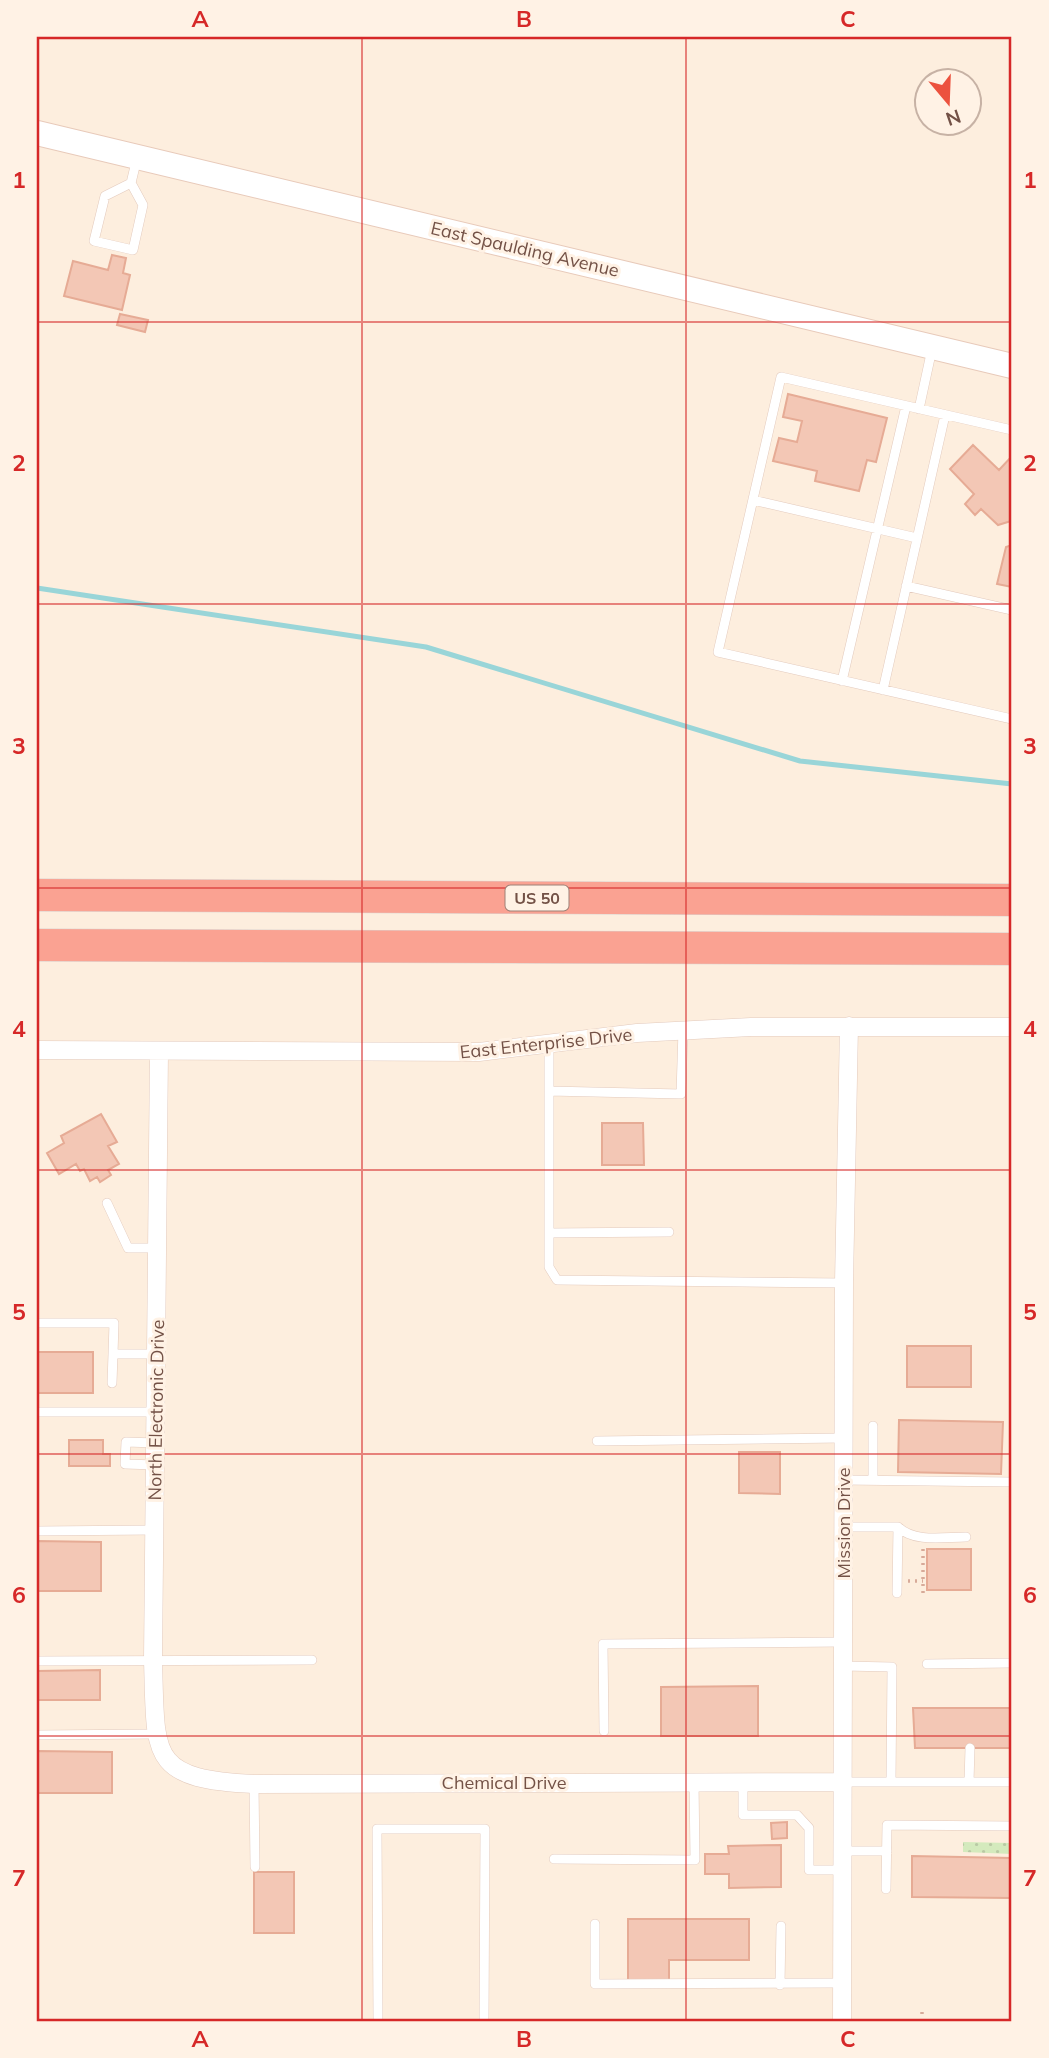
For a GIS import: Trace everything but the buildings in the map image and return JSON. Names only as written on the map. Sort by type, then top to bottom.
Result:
[{"type":"highway","name":"US 50","points":[[45,895],[1012,900]]},
{"type":"highway","points":[[37,948],[100,945],[1012,949]]},
{"type":"street","name":"East Spaulding Avenue","points":[[37,133],[1012,366]]},
{"type":"street","name":"East Enterprise Drive","points":[[37,1050],[479,1052],[683,1030],[849,1026],[1012,1027]]},
{"type":"street","name":"Mission Drive","points":[[842,2021],[844,1283],[849,1026]]},
{"type":"street","name":"North Electronic Drive","points":[[159,1051],[153,1660],[157,1734],[170,1765]]},
{"type":"street","name":"Chemical Drive","points":[[170,1765],[208,1782],[254,1784],[842,1782]]},
{"type":"lane","points":[[131,183],[105,196],[94,241],[133,250],[143,205],[131,183],[137,157]]},
{"type":"lane","points":[[919,409],[933,347]]},
{"type":"lane","points":[[1012,430],[781,377],[718,652],[1012,719]]},
{"type":"lane","points":[[842,681],[906,406]]},
{"type":"lane","points":[[883,690],[945,415]]},
{"type":"lane","points":[[753,500],[917,538]]},
{"type":"lane","points":[[906,586],[1012,610]]},
{"type":"lane","points":[[549,1091],[681,1094],[683,1030]]},
{"type":"lane","points":[[549,1044],[549,1233],[552,1275],[557,1280],[569,1283],[844,1283]]},
{"type":"lane","points":[[107,1203],[128,1248],[158,1248]]},
{"type":"lane","points":[[549,1233],[669,1232]]},
{"type":"lane","points":[[37,1323],[114,1323],[113,1384]]},
{"type":"lane","points":[[113,1354],[157,1354]]},
{"type":"lane","points":[[37,1412],[156,1412]]},
{"type":"lane","points":[[873,1426],[873,1480]]},
{"type":"lane","points":[[597,1441],[843,1438]]},
{"type":"lane","points":[[156,1443],[126,1442],[125,1464],[156,1465]]},
{"type":"lane","points":[[843,1480],[1012,1482]]},
{"type":"lane","points":[[843,1527],[898,1527],[911,1536],[923,1538],[966,1537]]},
{"type":"lane","points":[[897,1593],[898,1527]]},
{"type":"lane","points":[[37,1531],[155,1530]]},
{"type":"lane","points":[[604,1731],[603,1644],[843,1643]]},
{"type":"lane","points":[[37,1661],[312,1660]]},
{"type":"lane","points":[[927,1664],[1012,1663]]},
{"type":"lane","points":[[843,1665],[892,1667],[891,1782]]},
{"type":"lane","points":[[37,1735],[157,1734]]},
{"type":"lane","points":[[969,1782],[970,1748]]},
{"type":"lane","points":[[554,1859],[695,1860],[694,1781]]},
{"type":"lane","points":[[743,1781],[743,1815],[797,1815],[809,1828],[809,1870],[842,1870]]},
{"type":"lane","points":[[842,1782],[1012,1782]]},
{"type":"lane","points":[[254,1784],[255,1867]]},
{"type":"lane","points":[[886,1889],[887,1825],[1012,1826]]},
{"type":"lane","points":[[377,2021],[377,1829],[485,1829],[484,2021]]},
{"type":"lane","points":[[842,1851],[887,1851]]},
{"type":"lane","points":[[595,1924],[595,1984],[842,1983]]},
{"type":"lane","points":[[780,1985],[781,1926]]},
{"type":"path","points":[[923,1538],[923,1596]]},
{"type":"path","points":[[922,2011],[922,2021]]},
{"type":"green space","points":[[963,1842],[1012,1843],[1012,1854],[963,1852]]},
{"type":"waterway","points":[[37,588],[426,647],[800,761],[1012,784]]}]
